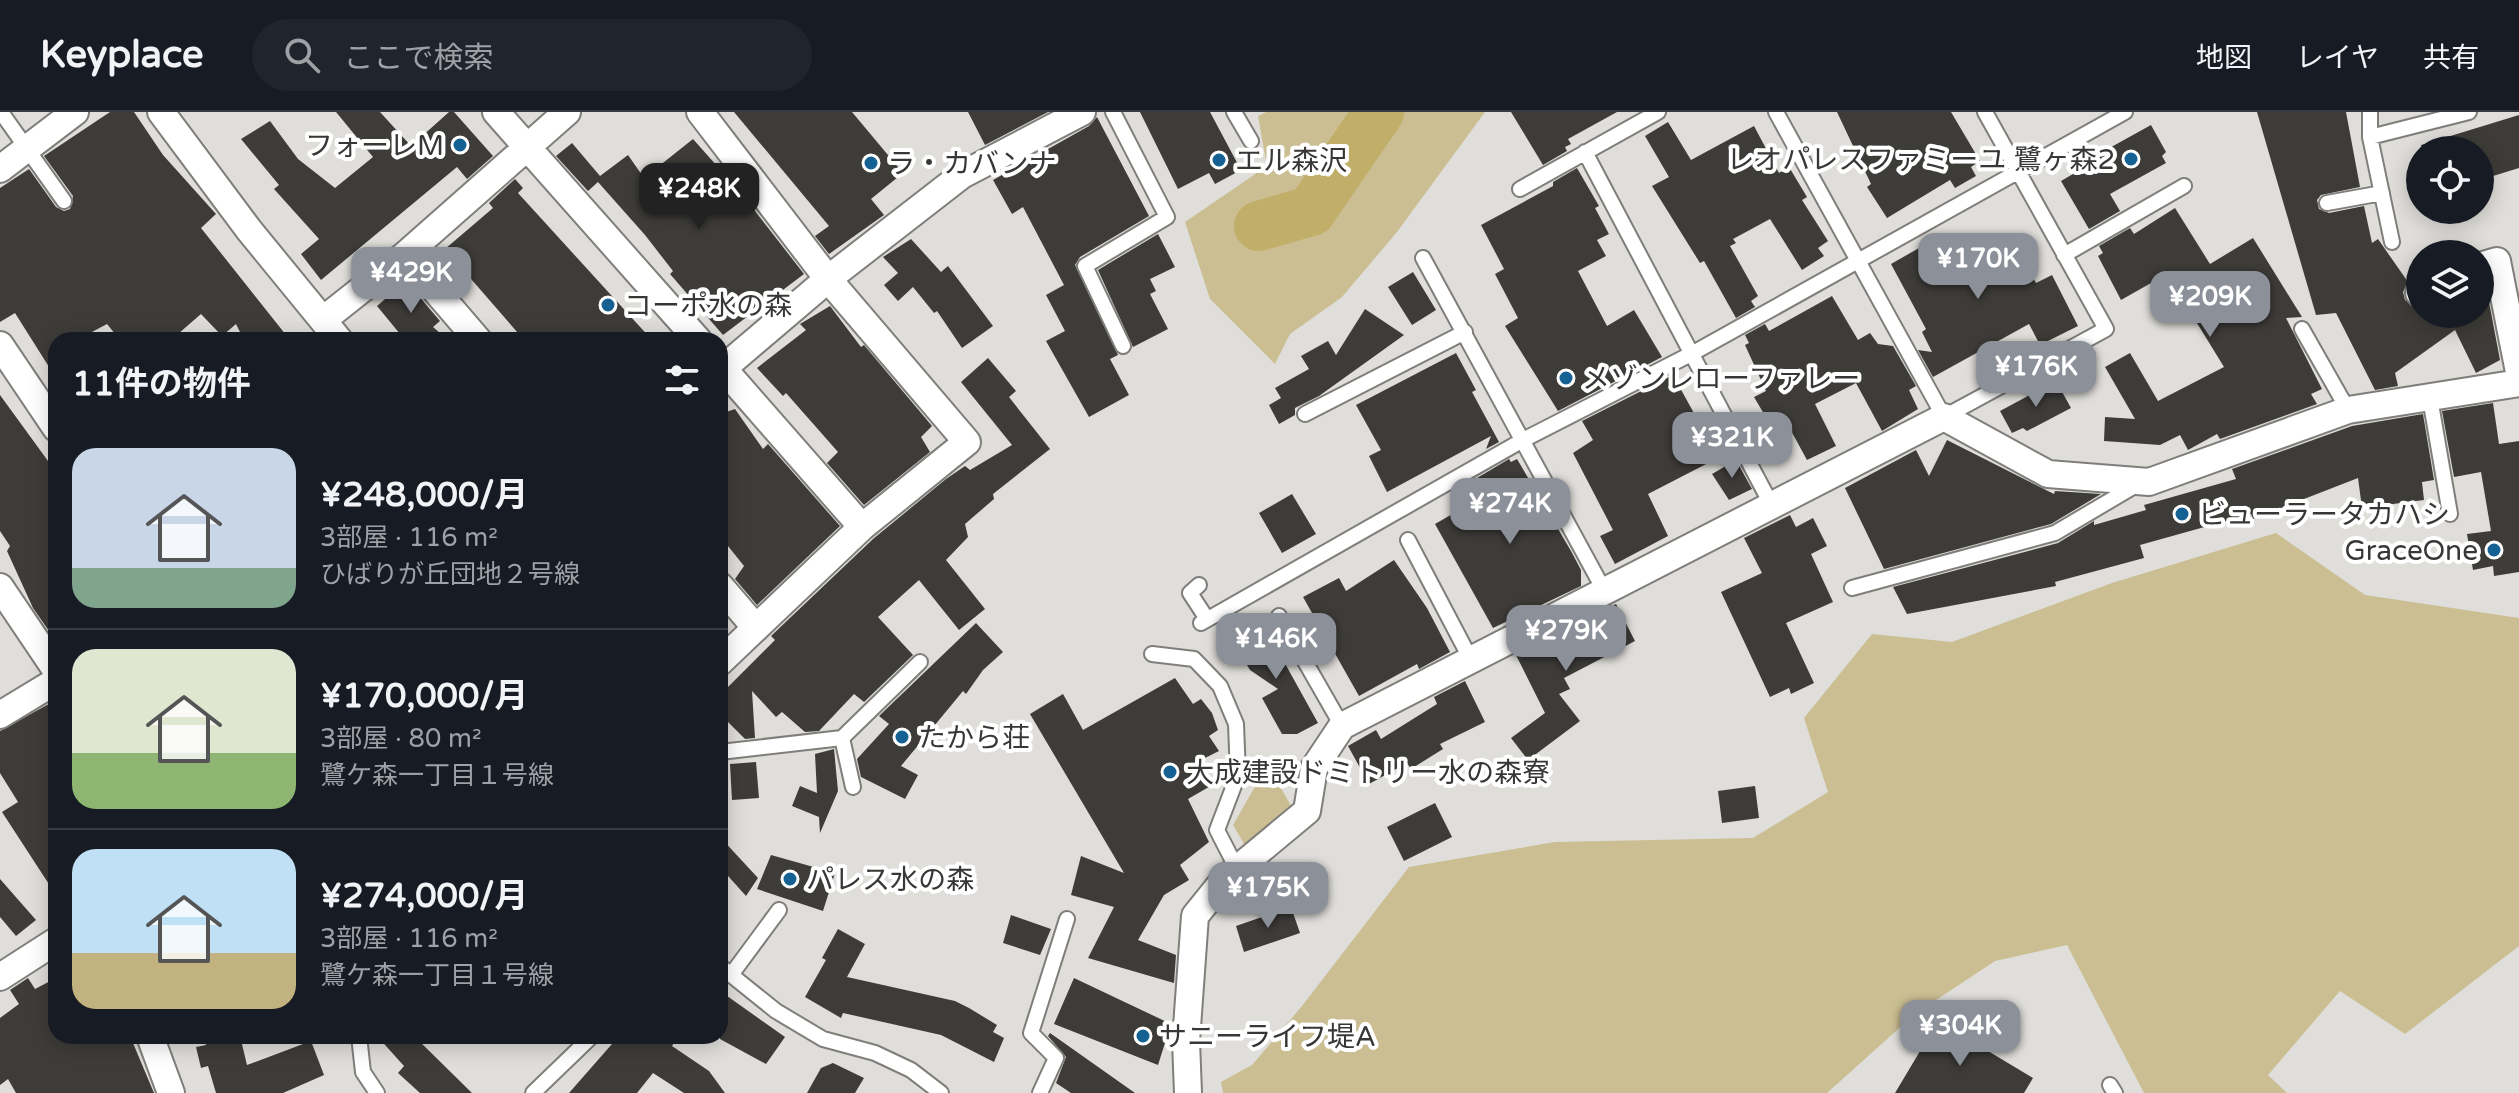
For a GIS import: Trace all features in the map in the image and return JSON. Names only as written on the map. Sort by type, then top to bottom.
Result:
[{"type":"street","points":[[0,169],[75,112]]},
{"type":"street","points":[[161,112],[249,230],[331,330],[405,255],[567,112]]},
{"type":"street","points":[[496,112],[691,332]]},
{"type":"street","points":[[700,112],[828,279],[967,442],[862,527],[728,654]]},
{"type":"street","points":[[728,362],[828,279],[962,175],[1082,112]]},
{"type":"street","points":[[405,255],[471,332]]},
{"type":"street","points":[[2494,262],[2497,261],[2519,372]]},
{"type":"street","points":[[0,345],[48,416]]},
{"type":"street","points":[[728,376],[862,527]]},
{"type":"street","points":[[1188,1093],[1186,1041],[1195,916],[1237,869],[1307,811],[1314,768],[1342,726],[1944,417],[2048,474],[2142,482],[2348,410],[2519,383]]},
{"type":"street","points":[[0,587],[48,658]]},
{"type":"street","points":[[728,595],[756,628]]},
{"type":"street","points":[[0,715],[48,686]]},
{"type":"street","points":[[0,977],[48,946]]},
{"type":"street","points":[[153,1044],[171,1093]]},
{"type":"lane","points":[[1,112],[64,201]]},
{"type":"lane","points":[[1113,112],[1167,217],[1085,266],[1123,346]]},
{"type":"lane","points":[[1234,112],[1251,141]]},
{"type":"lane","points":[[1520,189],[1658,112]]},
{"type":"lane","points":[[1776,112],[1944,417],[2106,329],[1985,112]]},
{"type":"lane","points":[[1199,585],[1190,593],[1204,621],[1523,440],[1693,353],[2125,112]]},
{"type":"lane","points":[[2370,112],[2370,137],[2392,242]]},
{"type":"lane","points":[[2370,137],[2469,112]]},
{"type":"lane","points":[[1585,152],[1771,504]]},
{"type":"lane","points":[[2064,255],[2184,186]]},
{"type":"lane","points":[[2327,203],[2382,193]]},
{"type":"lane","points":[[1423,258],[1605,592]]},
{"type":"lane","points":[[2302,329],[2348,410]]},
{"type":"lane","points":[[1305,414],[1465,332]]},
{"type":"lane","points":[[2430,398],[2450,514]]},
{"type":"lane","points":[[1852,588],[2055,533],[2142,482]]},
{"type":"lane","points":[[1408,540],[1470,658]]},
{"type":"lane","points":[[1279,616],[1342,726]]},
{"type":"lane","points":[[1152,654],[1194,659],[1220,686],[1236,724],[1238,775],[1217,830],[1237,869]]},
{"type":"lane","points":[[728,751],[842,738],[920,662]]},
{"type":"lane","points":[[842,738],[853,787]]},
{"type":"lane","points":[[728,969],[779,910]]},
{"type":"lane","points":[[1040,1093],[1056,1058],[1031,1033],[1067,919]]},
{"type":"lane","points":[[728,973],[776,1011],[823,1039],[875,1053],[911,1070],[941,1093]]},
{"type":"lane","points":[[360,1044],[363,1072],[377,1093]]},
{"type":"lane","points":[[533,1093],[584,1044]]},
{"type":"shaded area","points":[[1266,112],[1353,112],[1291,198],[1253,210],[1260,247],[1327,228],[1404,112],[1485,112],[1397,232],[1342,297],[1290,334],[1275,364],[1210,299],[1185,222],[1267,166],[1258,116]]},
{"type":"shaded area","points":[[2276,533],[2365,595],[2519,618],[2519,946],[2405,1034],[2340,991],[2268,1075],[2287,1093],[2144,1093],[2067,945],[1995,961],[1915,1014],[1827,1093],[1223,1093],[1221,1082],[1252,1065],[1302,1006],[1409,867],[1555,842],[1753,838],[1828,792],[1804,718],[1872,634],[1952,642],[2112,583]]},
{"type":"shaded area","points":[[1268,764],[1291,806],[1247,849],[1233,825]]},
{"type":"building","points":[[110,112],[134,112],[163,155],[216,214],[201,228],[284,332],[240,332],[236,324],[227,332],[218,332],[201,314],[180,332],[114,332],[107,324],[92,332],[48,332],[48,365],[15,313],[0,322],[0,188],[29,169],[56,207],[64,211],[70,209],[73,196],[44,156]]},
{"type":"building","points":[[336,112],[380,112],[411,146],[449,112],[454,112],[493,156],[467,179],[457,167],[321,280],[301,254],[319,239],[274,189],[279,185],[241,139],[270,121],[298,159],[335,188],[373,157]]},
{"type":"building","points":[[734,112],[852,112],[903,173],[871,199],[884,215],[829,254],[815,236],[829,226]]},
{"type":"building","points":[[968,112],[1048,112],[985,145]]},
{"type":"building","points":[[1140,112],[1210,112],[1241,170],[1215,184],[1209,173],[1178,189]]},
{"type":"building","points":[[1511,112],[1617,112],[1568,139],[1571,144],[1565,147],[1567,151],[1543,165]]},
{"type":"building","points":[[1837,112],[1951,112],[1980,161],[1971,167],[1976,176],[1955,188],[1950,180],[1887,218],[1867,187],[1871,184]]},
{"type":"building","points":[[2257,112],[2346,112],[2360,187],[2321,195],[2317,200],[2319,209],[2329,213],[2364,206],[2372,243],[2378,239],[2406,279],[2403,292],[2406,328],[2494,328],[2500,360],[2476,373],[2455,330],[2395,373],[2398,386],[2375,390],[2336,313],[2316,315]]},
{"type":"building","points":[[2519,115],[2519,168],[2494,176],[2494,136],[2450,136]]},
{"type":"building","points":[[1097,117],[1149,216],[1080,257],[1075,265],[1118,355],[1110,359],[1129,395],[1089,417],[1046,341],[1065,331],[1046,295],[1064,285],[1023,207],[1012,214],[993,180],[1089,126]]},
{"type":"building","points":[[1668,122],[1691,160],[1754,126],[1779,173],[1789,167],[1807,197],[1802,200],[1828,241],[1818,248],[1824,256],[1802,270],[1770,219],[1733,239],[1736,243],[1730,246],[1758,296],[1751,301],[1755,307],[1736,318],[1704,261],[1700,263],[1652,186],[1669,177],[1645,136]]},
{"type":"building","points":[[2151,125],[2166,152],[2162,156],[2166,163],[2110,194],[2120,211],[2089,229],[2061,181],[2097,160],[2095,156]]},
{"type":"building","points":[[693,139],[741,193],[804,274],[727,332],[720,332],[670,274],[673,271],[645,235],[598,182],[588,191],[556,156],[572,143],[600,176],[628,155],[644,178]]},
{"type":"building","points":[[1577,168],[1599,206],[1595,208],[1609,234],[1597,240],[1606,256],[1578,271],[1607,326],[1634,310],[1662,357],[1558,411],[1505,326],[1518,318],[1495,274],[1504,269],[1481,225],[1553,186],[1553,182]]},
{"type":"building","points":[[515,179],[523,188],[518,193],[645,332],[517,332],[465,272],[451,284],[431,261],[493,208],[489,203]]},
{"type":"building","points":[[2175,208],[2210,264],[2253,238],[2302,317],[2286,318],[2322,389],[2311,394],[2317,404],[2220,439],[2217,434],[2188,450],[2180,435],[2160,445],[2104,441],[2105,417],[2135,419],[2105,367],[2130,353],[2158,401],[2224,367],[2167,274],[2121,300],[2098,256],[2103,253],[2099,246],[2130,228],[2134,234]]},
{"type":"building","points":[[1158,234],[1175,267],[1150,279],[1156,291],[1150,294],[1168,329],[1133,347],[1098,270]]},
{"type":"building","points":[[2009,235],[2036,283],[2052,275],[2078,326],[2040,345],[2029,324],[1933,377],[1918,350],[1932,352],[1922,332],[1926,329],[1891,264],[1940,236],[1956,265]]},
{"type":"building","points":[[911,239],[941,272],[948,266],[993,326],[962,348],[937,311],[934,313],[913,287],[898,301],[884,285],[898,273],[883,257]]},
{"type":"building","points":[[1413,272],[1436,310],[1412,325],[1388,287]]},
{"type":"building","points":[[406,281],[440,321],[433,327],[439,332],[398,332],[377,306]]},
{"type":"building","points":[[1832,296],[1858,340],[1870,333],[1878,344],[1893,346],[1916,386],[1909,390],[1918,409],[1882,431],[1856,383],[1815,404],[1836,446],[1807,460],[1789,427],[1777,436],[1754,397],[1766,391],[1745,345],[1749,343],[1745,335],[1765,324],[1769,331]]},
{"type":"building","points":[[830,306],[861,347],[864,345],[932,426],[921,437],[930,452],[864,505],[827,463],[838,452],[786,393],[783,396],[757,368],[806,330],[800,324]]},
{"type":"building","points":[[1365,309],[1404,335],[1319,396],[1295,408],[1295,415],[1279,424],[1269,405],[1281,398],[1275,388],[1309,369],[1301,356],[1328,341],[1336,355]]},
{"type":"building","points":[[1456,353],[1476,390],[1472,392],[1499,442],[1486,449],[1491,436],[1387,492],[1369,456],[1381,450],[1356,405]]},
{"type":"building","points":[[988,358],[1016,391],[1009,397],[1050,449],[993,494],[994,499],[965,524],[968,537],[946,560],[985,609],[959,630],[919,580],[878,617],[913,655],[864,702],[854,694],[819,731],[805,732],[782,712],[776,717],[752,691],[755,738],[745,739],[728,722],[728,687],[775,640],[771,636],[873,539],[946,479],[965,466],[970,470],[1012,445],[961,382]]},
{"type":"building","points":[[1673,375],[1701,426],[1695,429],[1712,461],[1648,494],[1668,536],[1615,564],[1600,536],[1613,530],[1573,453],[1593,440],[1582,421]]},
{"type":"building","points":[[2056,381],[2071,408],[2027,431],[2023,428],[2012,433],[2000,411]]},
{"type":"building","points":[[0,395],[48,461],[48,630],[33,608],[7,551],[10,546],[0,531]]},
{"type":"building","points":[[2493,403],[2499,444],[2519,441],[2519,572],[2494,576],[2493,566],[2473,570],[2467,534],[2491,531],[2481,472],[2454,477],[2442,411]]},
{"type":"building","points":[[735,409],[763,449],[768,444],[840,526],[757,605],[735,579],[744,566],[728,546],[728,411]]},
{"type":"building","points":[[2423,414],[2434,480],[2422,482],[2424,500],[2362,508],[2358,478],[2253,519],[2251,514],[2140,545],[2144,558],[2055,582],[2056,586],[1907,614],[1893,587],[2058,543],[2094,521],[2094,525],[2146,510],[2144,505],[2236,479],[2232,469],[2352,426]]},
{"type":"building","points":[[1947,440],[2054,494],[2055,491],[2101,494],[2051,524],[1884,569],[1845,488],[1916,450],[1929,476]]},
{"type":"building","points":[[1509,459],[1511,462],[1517,459],[1571,551],[1581,570],[1581,586],[1493,628],[1435,524],[1468,505],[1477,478]]},
{"type":"building","points":[[1736,460],[1752,489],[1729,500],[1712,474]]},
{"type":"building","points":[[1292,494],[1316,534],[1282,553],[1259,513]]},
{"type":"building","points":[[1790,515],[1796,527],[1813,518],[1827,546],[1811,554],[1833,602],[1786,623],[1814,683],[1791,694],[1789,688],[1770,697],[1721,592],[1762,573],[1744,538]]},
{"type":"building","points":[[1394,560],[1427,608],[1450,652],[1419,669],[1417,664],[1359,696],[1303,597],[1339,578],[1346,591]]},
{"type":"building","points":[[1616,604],[1635,641],[1564,678],[1570,689],[1559,694],[1580,721],[1528,760],[1511,738],[1545,713],[1516,655]]},
{"type":"building","points":[[1262,622],[1318,723],[1297,734],[1282,734],[1262,698],[1278,689],[1250,670],[1232,640]]},
{"type":"building","points":[[976,623],[1003,652],[983,670],[966,694],[963,691],[901,766],[918,775],[905,799],[861,777],[857,759],[889,724],[879,716]]},
{"type":"building","points":[[1175,678],[1193,704],[1201,699],[1212,713],[1218,730],[1209,736],[1219,751],[1201,760],[1214,784],[1188,799],[1209,842],[1180,865],[1189,880],[1164,895],[1138,940],[1176,955],[1174,983],[1088,958],[1114,907],[1071,895],[1081,856],[1124,873],[1030,714],[1063,694],[1083,730]]},
{"type":"building","points":[[1465,681],[1485,722],[1440,744],[1443,749],[1411,769],[1407,763],[1369,784],[1348,746],[1376,730],[1381,739],[1437,704],[1434,697]]},
{"type":"building","points":[[48,704],[48,883],[2,812],[18,802],[0,773],[0,731]]},
{"type":"building","points":[[834,749],[838,791],[820,833],[819,817],[792,806],[800,786],[817,793],[815,754]]},
{"type":"building","points":[[756,762],[759,798],[732,800],[730,764]]},
{"type":"building","points":[[1755,786],[1759,818],[1722,823],[1718,791]]},
{"type":"building","points":[[1435,803],[1452,837],[1404,861],[1387,827]]},
{"type":"building","points":[[728,846],[758,878],[746,896],[728,876]]},
{"type":"building","name":"パレス水の森","points":[[771,855],[835,873],[823,911],[757,889]]},
{"type":"building","points":[[0,879],[36,920],[16,936],[0,917]]},
{"type":"building","points":[[1291,907],[1300,933],[1244,952],[1236,926]]},
{"type":"building","points":[[1011,915],[1051,929],[1040,955],[1003,943]]},
{"type":"building","points":[[838,929],[865,944],[847,977],[955,1001],[969,1008],[997,1025],[993,1032],[1004,1038],[994,1062],[941,1035],[843,1013],[841,1018],[805,997],[826,960],[822,958]]},
{"type":"building","points":[[28,978],[35,989],[48,982],[48,1044],[133,1044],[154,1093],[16,1093],[8,1079],[0,1085],[0,1018],[19,1004],[10,990]]},
{"type":"building","points":[[1074,978],[1171,1024],[1158,1065],[1054,1024]]},
{"type":"building","points":[[728,997],[785,1037],[766,1064],[728,1043]]},
{"type":"building","points":[[1938,1021],[2033,1078],[2024,1093],[1895,1093]]},
{"type":"building","points":[[1050,1033],[1135,1093],[1071,1093],[1056,1083],[1066,1057],[1048,1036]]},
{"type":"building","points":[[242,1044],[247,1065],[303,1044],[312,1044],[324,1075],[283,1093],[216,1093],[208,1066],[201,1068],[196,1047]]},
{"type":"building","points":[[384,1044],[422,1044],[472,1093],[420,1093],[398,1073],[404,1066]]},
{"type":"building","points":[[612,1044],[673,1044],[709,1071],[725,1093],[684,1093],[653,1073],[637,1093],[569,1093]]},
{"type":"building","points":[[833,1063],[864,1078],[855,1093],[807,1093],[821,1068]]},
{"type":"waterway","points":[[1259,226],[1311,211],[1379,112]]},
{"type":"place","name":"フォーレM","points":[[460,145]]},
{"type":"place","name":"レオパレスファミーユ 鷺ヶ森2","points":[[2131,159]]},
{"type":"place","name":"エル森沢","points":[[1219,160]]},
{"type":"place","name":"ラ・カバンナ","points":[[871,163]]},
{"type":"place","name":"コーポ水の森","points":[[608,305]]},
{"type":"place","name":"メゾンレローファレー","points":[[1566,378]]},
{"type":"place","name":"ビューラータカハシ","points":[[2182,514]]},
{"type":"place","name":"GraceOne","points":[[2494,550]]},
{"type":"place","name":"たから荘","points":[[902,737]]},
{"type":"place","name":"大成建設ドミトリー水の森寮","points":[[1170,772]]},
{"type":"place","name":"パレス水の森","points":[[790,879]]},
{"type":"place","name":"サニーライフ堤A","points":[[1143,1036]]}]
